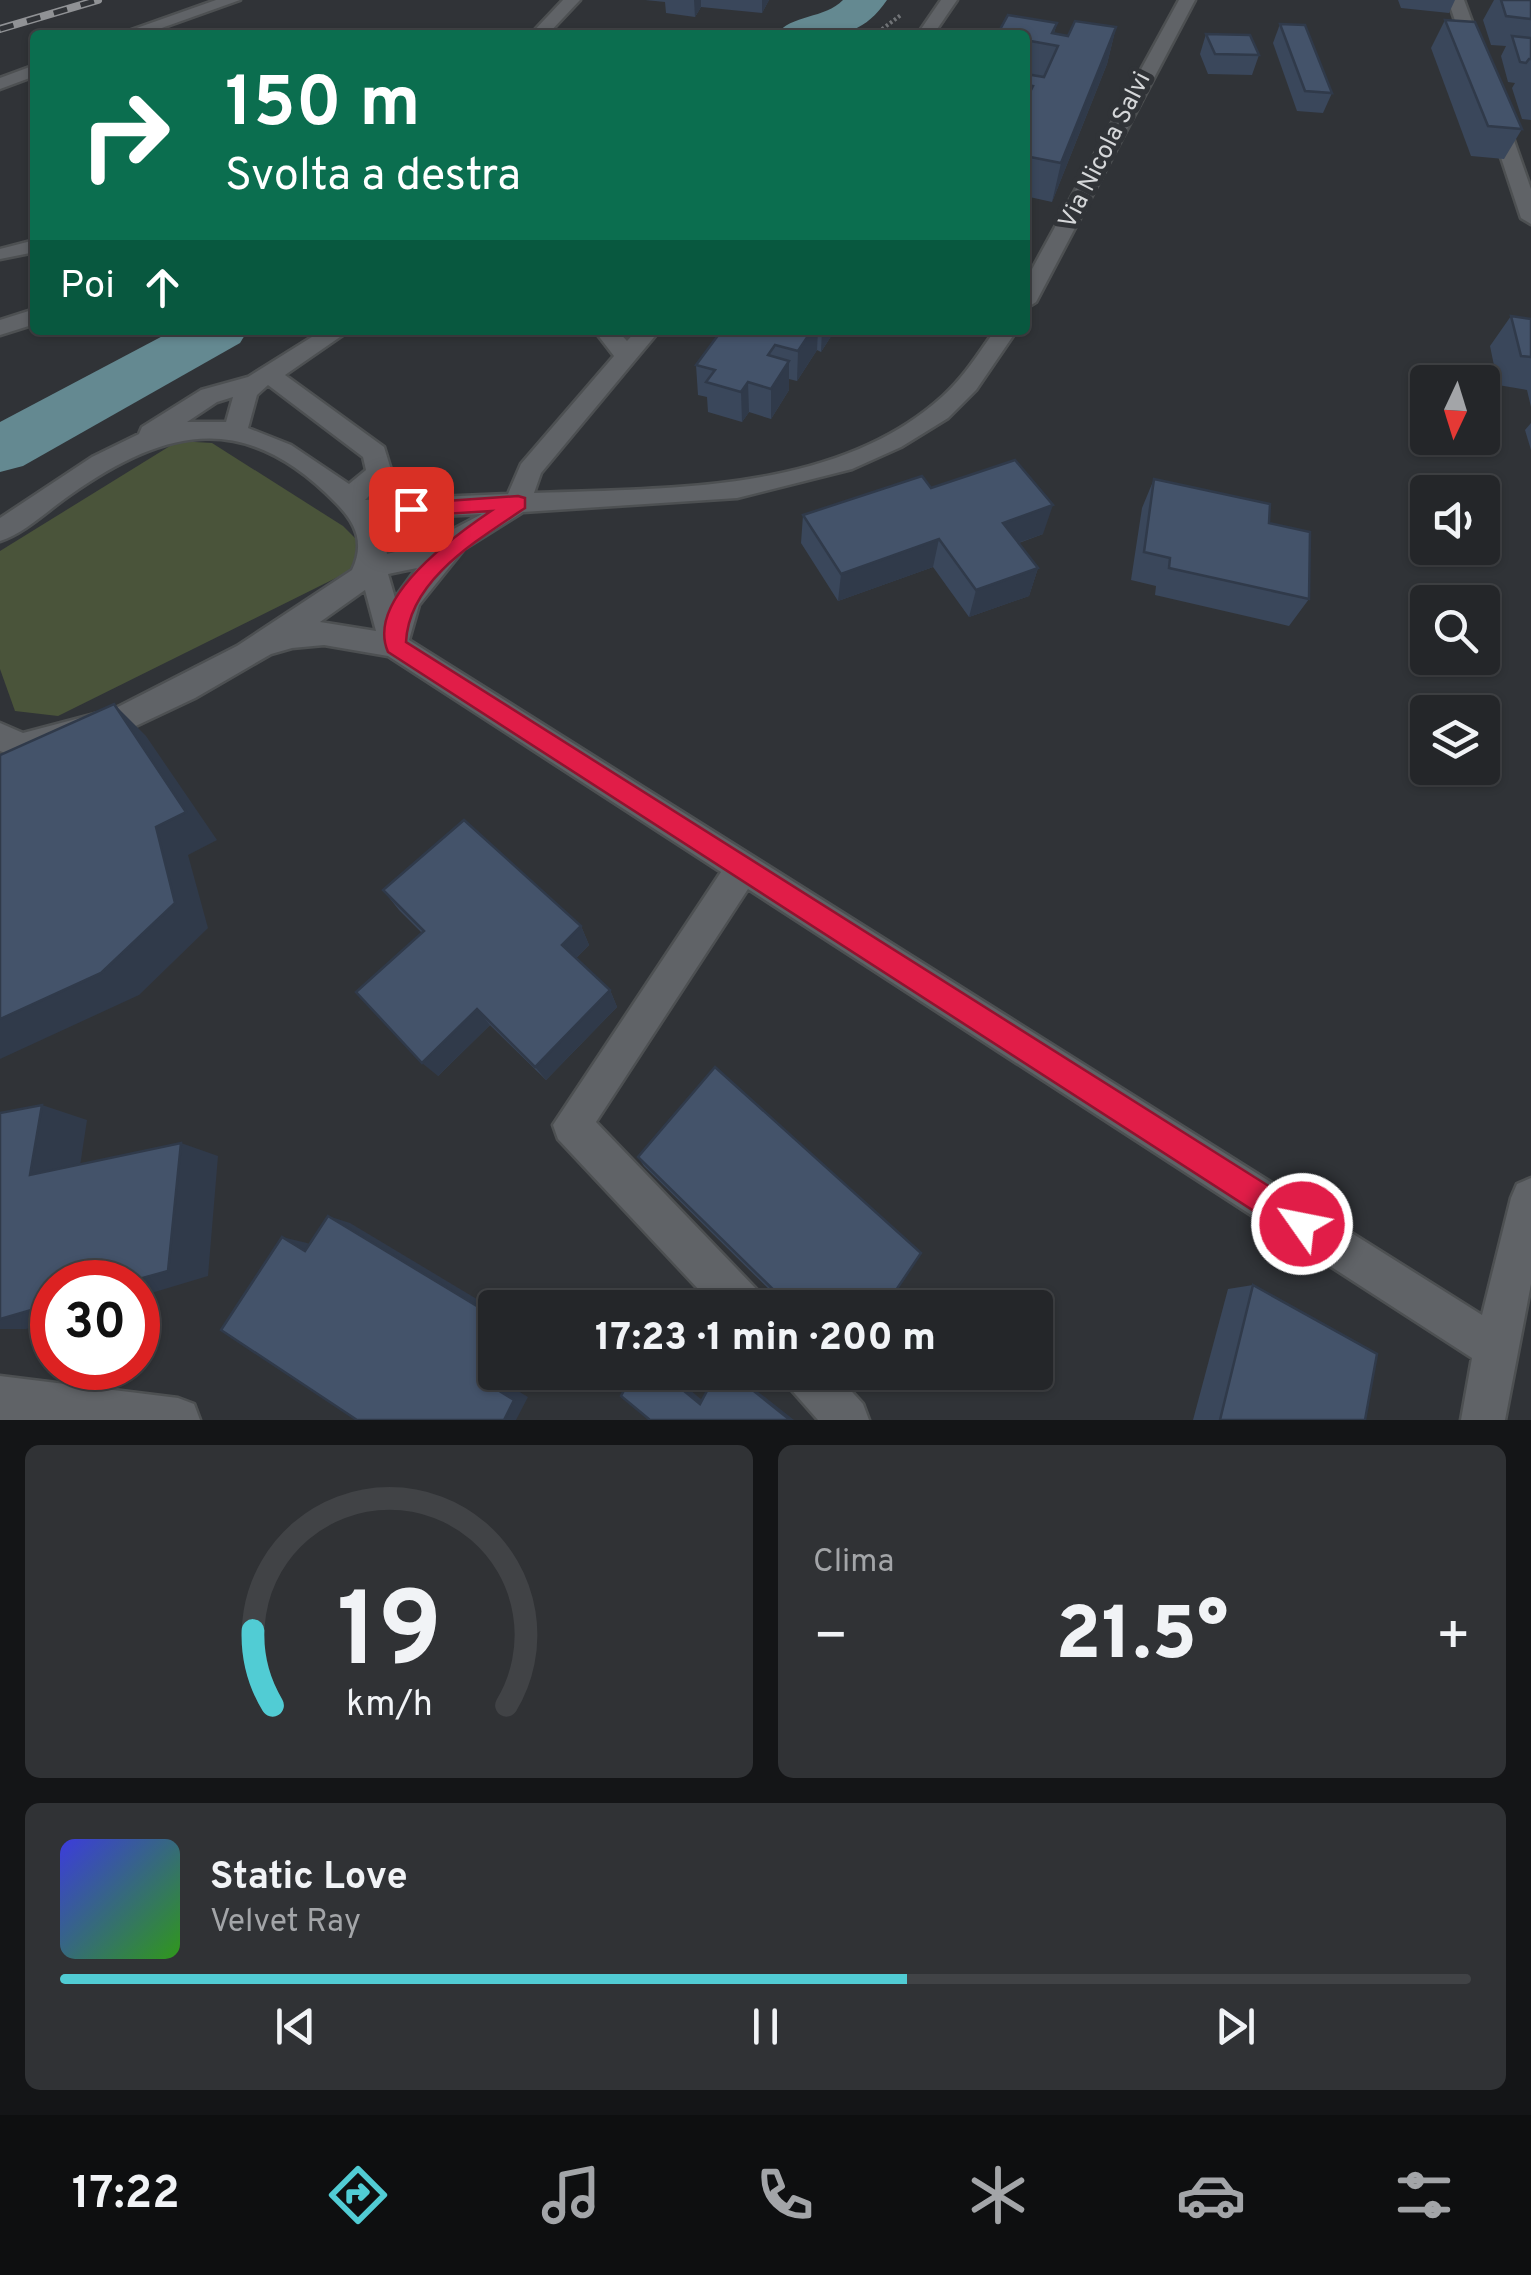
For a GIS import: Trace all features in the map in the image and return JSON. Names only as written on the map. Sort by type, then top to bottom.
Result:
[{"type":"street","points":[[141,30],[232,0]]},
{"type":"street","points":[[544,30],[572,0]]},
{"type":"street","points":[[928,30],[949,0]]},
{"type":"street","name":"Via Nicola Salvi","points":[[1030,293],[1187,0]]},
{"type":"street","points":[[1456,0],[1531,218]]},
{"type":"street","points":[[0,84],[30,72]]},
{"type":"street","points":[[2,252],[30,247]]},
{"type":"street","points":[[0,328],[30,318]]},
{"type":"street","points":[[234,432],[246,392],[331,335]]},
{"type":"street","points":[[608,335],[627,356]]},
{"type":"street","points":[[395,646],[396,620],[407,598],[453,547],[518,503],[524,478],[645,335]]},
{"type":"street","points":[[354,504],[694,496],[831,467],[902,437],[940,411],[970,384],[1003,335]]},
{"type":"street","points":[[129,450],[208,396],[262,378]]},
{"type":"street","points":[[262,378],[376,453],[379,473],[354,504]]},
{"type":"street","points":[[0,531],[103,461],[166,434],[200,429],[234,432],[274,448],[354,504],[374,534],[372,566],[395,646]]},
{"type":"street","points":[[7,746],[122,720],[253,649],[340,594],[372,566],[406,562],[453,547]]},
{"type":"street","points":[[253,649],[286,635],[333,632],[395,646],[1495,1348]]},
{"type":"street","points":[[728,1290],[572,1125],[742,869]]},
{"type":"street","points":[[1483,1420],[1495,1348],[1531,1198]]},
{"type":"street","points":[[820,1390],[847,1420]]},
{"type":"street","points":[[0,1398],[178,1420]]},
{"type":"path","points":[[880,30],[906,9]]},
{"type":"green space","points":[[178,441],[212,443],[343,526],[361,544],[356,568],[58,716],[15,711],[0,669],[0,551]]},
{"type":"building","points":[[1501,0],[1531,0],[1531,19],[1506,16]]},
{"type":"building","points":[[1008,15],[1057,23],[1052,33],[1068,36],[1075,21],[1116,27],[1061,163],[1030,157],[1033,86],[1030,75],[1044,77],[1058,46],[1030,41],[1030,30],[1000,30]]},
{"type":"building","points":[[1445,20],[1475,22],[1522,129],[1488,126]]},
{"type":"building","points":[[1280,24],[1305,25],[1332,93],[1305,91]]},
{"type":"building","points":[[1206,34],[1250,35],[1259,55],[1215,54]]},
{"type":"building","points":[[1512,36],[1531,38],[1531,59],[1526,63],[1520,62]]},
{"type":"building","points":[[1511,316],[1531,319],[1531,357],[1521,356]]},
{"type":"building","points":[[718,335],[809,335],[798,351],[775,345],[768,355],[789,361],[771,389],[748,382],[741,392],[706,382],[715,370],[696,365]]},
{"type":"building","points":[[1015,460],[1053,505],[1003,523],[1038,568],[976,590],[939,539],[841,574],[803,515],[922,476],[931,488]]},
{"type":"building","points":[[1154,479],[1270,504],[1269,523],[1310,532],[1309,599],[1169,568],[1170,558],[1144,552]]},
{"type":"building","points":[[114,704],[186,812],[156,827],[175,903],[101,973],[0,1019],[0,755]]},
{"type":"building","points":[[464,820],[581,926],[562,945],[610,990],[535,1067],[477,1009],[422,1063],[356,992],[424,931],[383,890]]},
{"type":"building","points":[[715,1067],[921,1253],[896,1290],[774,1290],[638,1157]]},
{"type":"building","points":[[42,1105],[30,1175],[181,1143],[168,1271],[160,1273],[160,1260],[30,1260],[30,1310],[0,1319],[0,1113]]},
{"type":"building","points":[[328,1216],[478,1307],[478,1390],[498,1390],[514,1400],[504,1420],[357,1420],[221,1330],[282,1237],[305,1251]]},
{"type":"building","points":[[1253,1285],[1377,1354],[1365,1420],[1220,1420]]},
{"type":"building","points":[[624,1390],[683,1390],[700,1404],[707,1390],[752,1390],[790,1420],[650,1420],[621,1396]]},
{"type":"waterway","points":[[813,30],[849,18],[866,0]]},
{"type":"waterway","points":[[0,450],[210,335]]},
{"type":"railway","points":[[0,29],[98,0]]},
{"type":"route","points":[[411,509],[518,503],[453,547],[407,598],[396,620],[395,646],[1302,1224]]}]
